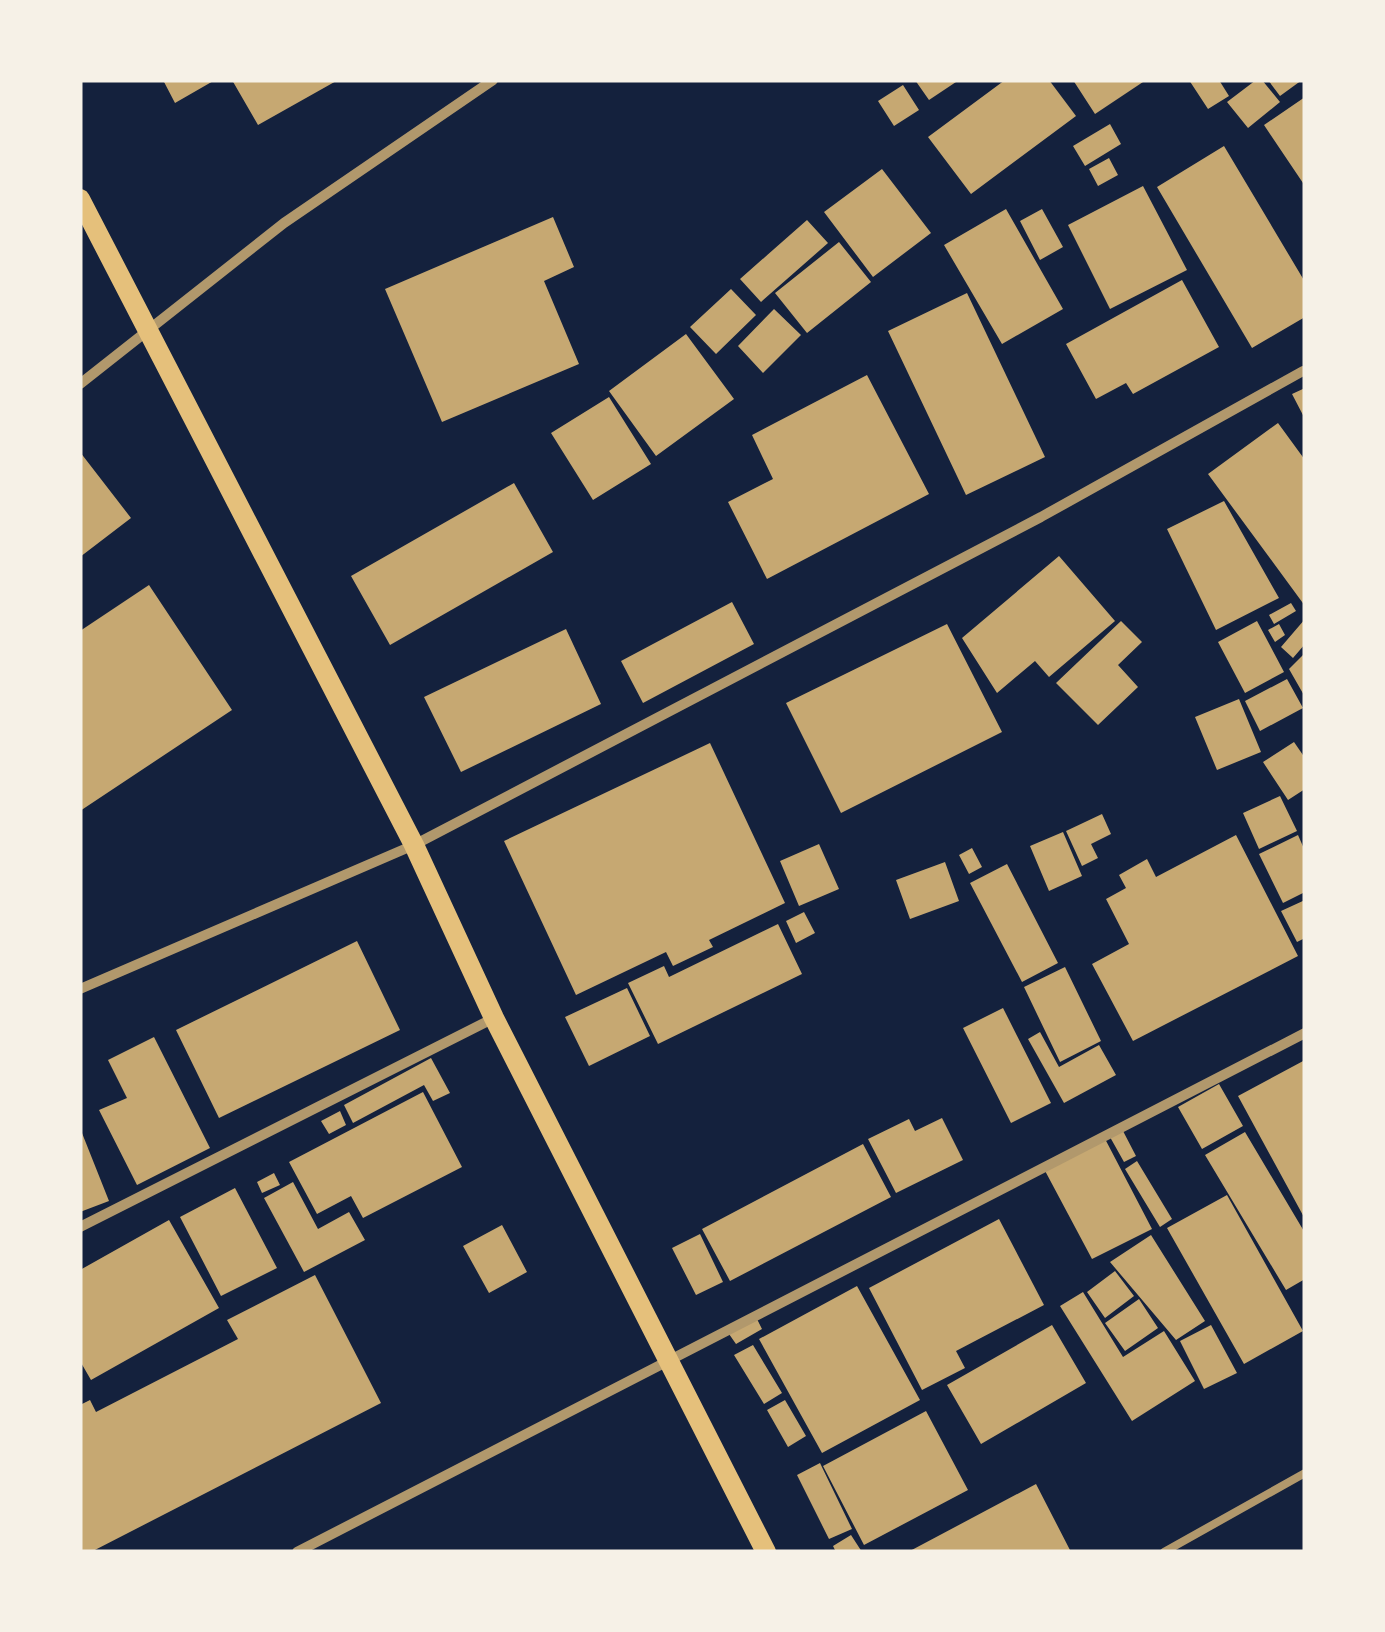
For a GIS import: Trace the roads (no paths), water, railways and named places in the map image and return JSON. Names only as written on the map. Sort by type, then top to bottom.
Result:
[{"type":"main road","points":[[80,199],[414,845],[494,1018],[766,1552]]},
{"type":"street","points":[[80,384],[284,223],[493,80]]},
{"type":"street","points":[[80,989],[414,845],[1042,517],[1303,371]]},
{"type":"street","points":[[80,1227],[494,1018]]},
{"type":"street","points":[[297,1552],[1305,1033]]},
{"type":"lane","points":[[1164,1552],[1305,1473]]}]
